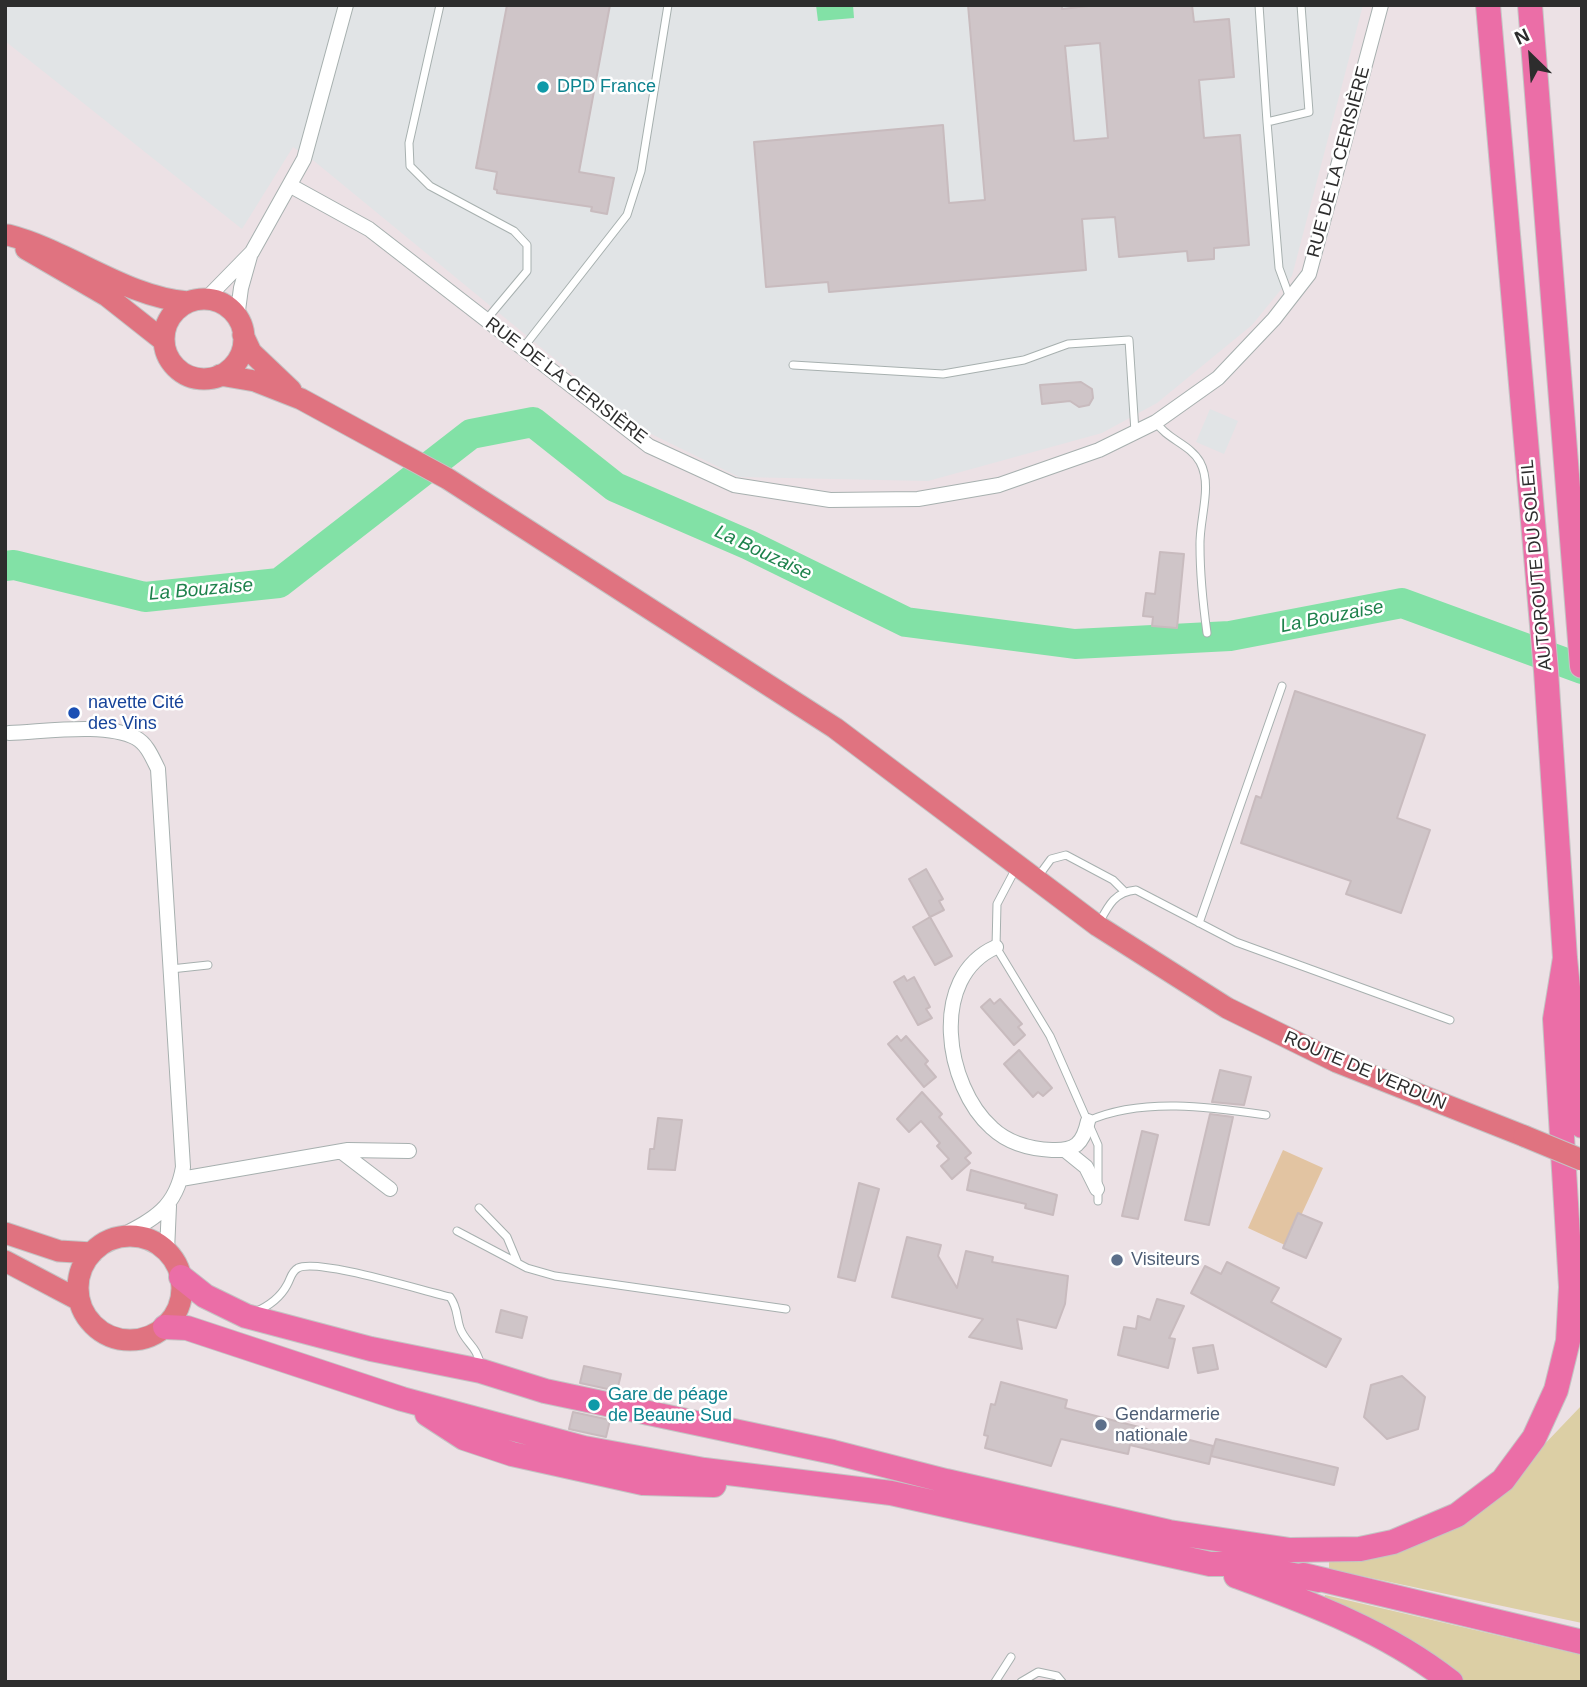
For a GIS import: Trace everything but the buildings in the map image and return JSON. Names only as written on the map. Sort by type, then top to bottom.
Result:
[{"type":"highway","name":"AUTOROUTE DU SOLEIL","points":[[1488,5],[1546,671],[1565,958],[1582,1126]]},
{"type":"highway","name":"AUTOROUTE DU SOLEIL","points":[[1530,5],[1582,666]]},
{"type":"highway","points":[[181,1277],[205,1296],[246,1316],[371,1349],[481,1371],[545,1391],[833,1452],[946,1481],[1170,1532],[1290,1550],[1360,1549],[1393,1542],[1457,1515],[1496,1486],[1520,1460],[1552,1401],[1568,1340],[1569,1236],[1555,1019],[1565,958]]},
{"type":"highway","points":[[165,1327],[187,1328],[402,1399],[584,1448],[704,1470],[944,1503],[1210,1564],[1355,1622],[1398,1645],[1451,1682]]},
{"type":"highway","points":[[1170,1532],[1220,1551],[1319,1580]]},
{"type":"highway","points":[[1210,1564],[1237,1564],[1319,1580],[1578,1641]]},
{"type":"main road","points":[[7,234],[38,243],[163,300],[224,304],[240,327],[251,352],[300,399]]},
{"type":"main road","points":[[7,234],[36,257],[107,296],[164,341]]},
{"type":"main road","points":[[197,301],[172,314],[164,341],[167,354],[183,373],[195,378],[220,375],[255,381],[300,399]]},
{"type":"main road","points":[[220,375],[238,359],[240,327]]},
{"type":"main road","name":"ROUTE DE VERDUN","points":[[300,399],[448,479],[835,728],[1098,926],[1157,966],[1227,1008],[1337,1062],[1582,1160]]},
{"type":"main road","points":[[5,1233],[59,1251],[92,1253]]},
{"type":"main road","points":[[137,1236],[153,1241],[167,1251],[181,1277],[181,1299],[172,1319],[165,1327],[141,1339],[114,1338],[92,1324],[79,1300],[79,1275],[92,1253],[120,1237],[137,1236]]},
{"type":"main road","points":[[5,1261],[79,1300]]},
{"type":"street","points":[[240,327],[241,288],[252,252],[304,159],[346,5]]},
{"type":"street","name":"RUE DE LA CERISIÈRE","points":[[291,186],[369,229],[649,446],[734,485],[830,500],[918,499],[999,485],[1099,450],[1156,422],[1218,378],[1290,299],[1309,274],[1381,5]]},
{"type":"street","points":[[197,301],[252,252]]},
{"type":"street","points":[[7,734],[113,730],[137,738],[148,749],[158,769],[181,1179],[169,1206],[167,1251]]},
{"type":"street","points":[[996,947],[981,954],[972,963],[955,994],[951,1016],[958,1068],[968,1096],[993,1129],[1034,1149],[1065,1150],[1080,1143],[1088,1121]]},
{"type":"street","points":[[181,1179],[343,1153],[348,1150],[408,1151]]},
{"type":"street","points":[[1065,1150],[1086,1167],[1098,1195]]},
{"type":"street","points":[[343,1153],[390,1189]]},
{"type":"street","points":[[120,1237],[169,1206]]},
{"type":"lane","points":[[440,5],[409,142],[410,166],[430,186],[514,231],[527,246],[527,271],[486,320]]},
{"type":"lane","points":[[523,349],[627,215],[641,171],[668,5]]},
{"type":"lane","points":[[1259,5],[1279,268],[1290,299]]},
{"type":"lane","points":[[1267,122],[1309,111],[1301,5]]},
{"type":"lane","points":[[793,365],[943,374],[1024,360],[1068,344],[1129,340],[1135,433]]},
{"type":"lane","points":[[1156,422],[1160,430],[1198,458],[1204,471],[1206,485],[1200,519],[1200,557],[1207,633]]},
{"type":"lane","points":[[1199,923],[1282,686]]},
{"type":"lane","points":[[1037,878],[1051,859],[1066,855],[1113,880],[1124,891]]},
{"type":"lane","points":[[1018,865],[997,904],[996,947],[1050,1037],[1088,1121],[1100,1154],[1098,1195]]},
{"type":"lane","points":[[1098,926],[1112,900],[1124,891],[1136,890],[1236,942],[1450,1020]]},
{"type":"lane","points":[[170,969],[208,965]]},
{"type":"lane","points":[[1088,1121],[1119,1111],[1180,1107],[1266,1115]]},
{"type":"lane","points":[[480,1208],[507,1237],[517,1261]]},
{"type":"lane","points":[[457,1231],[527,1268],[555,1276],[786,1309]]},
{"type":"lane","points":[[246,1316],[276,1300],[293,1271],[300,1267],[308,1264],[336,1269],[450,1297],[457,1307],[461,1330],[478,1352],[481,1371]]},
{"type":"lane","points":[[995,1682],[1011,1657]]},
{"type":"lane","points":[[1021,1682],[1038,1672],[1057,1676],[1062,1682]]},
{"type":"shaded area","points":[[5,5],[1363,5],[1292,276],[1252,325],[1157,403],[1102,433],[928,481],[739,477],[639,428],[314,161],[293,147],[242,229],[5,41]]},
{"type":"shaded area","points":[[816,5],[853,5],[854,18],[818,21]]},
{"type":"shaded area","points":[[1210,409],[1238,421],[1224,454],[1196,442]]},
{"type":"shaded area","points":[[1283,1150],[1323,1168],[1287,1246],[1248,1228]]},
{"type":"shaded area","points":[[1581,1406],[1582,1623],[1329,1569],[1329,1559],[1383,1555],[1538,1451]]},
{"type":"shaded area","points":[[1325,1595],[1582,1655],[1582,1682],[1460,1682],[1323,1601]]},
{"type":"waterway","name":"La Bouzaise","points":[[5,566],[14,565],[145,597],[279,583],[471,434],[533,422],[615,487],[749,545],[906,622],[1075,644],[1230,636],[1402,603],[1582,669]]},
{"type":"place","name":"DPD France","points":[[543,87]]},
{"type":"place","name":"navette Cité des Vins","points":[[74,713]]},
{"type":"place","name":"Visiteurs","points":[[1117,1260]]},
{"type":"place","name":"Gare de péage de Beaune Sud","points":[[594,1405]]},
{"type":"place","name":"Gendarmerie nationale","points":[[1101,1425]]}]
